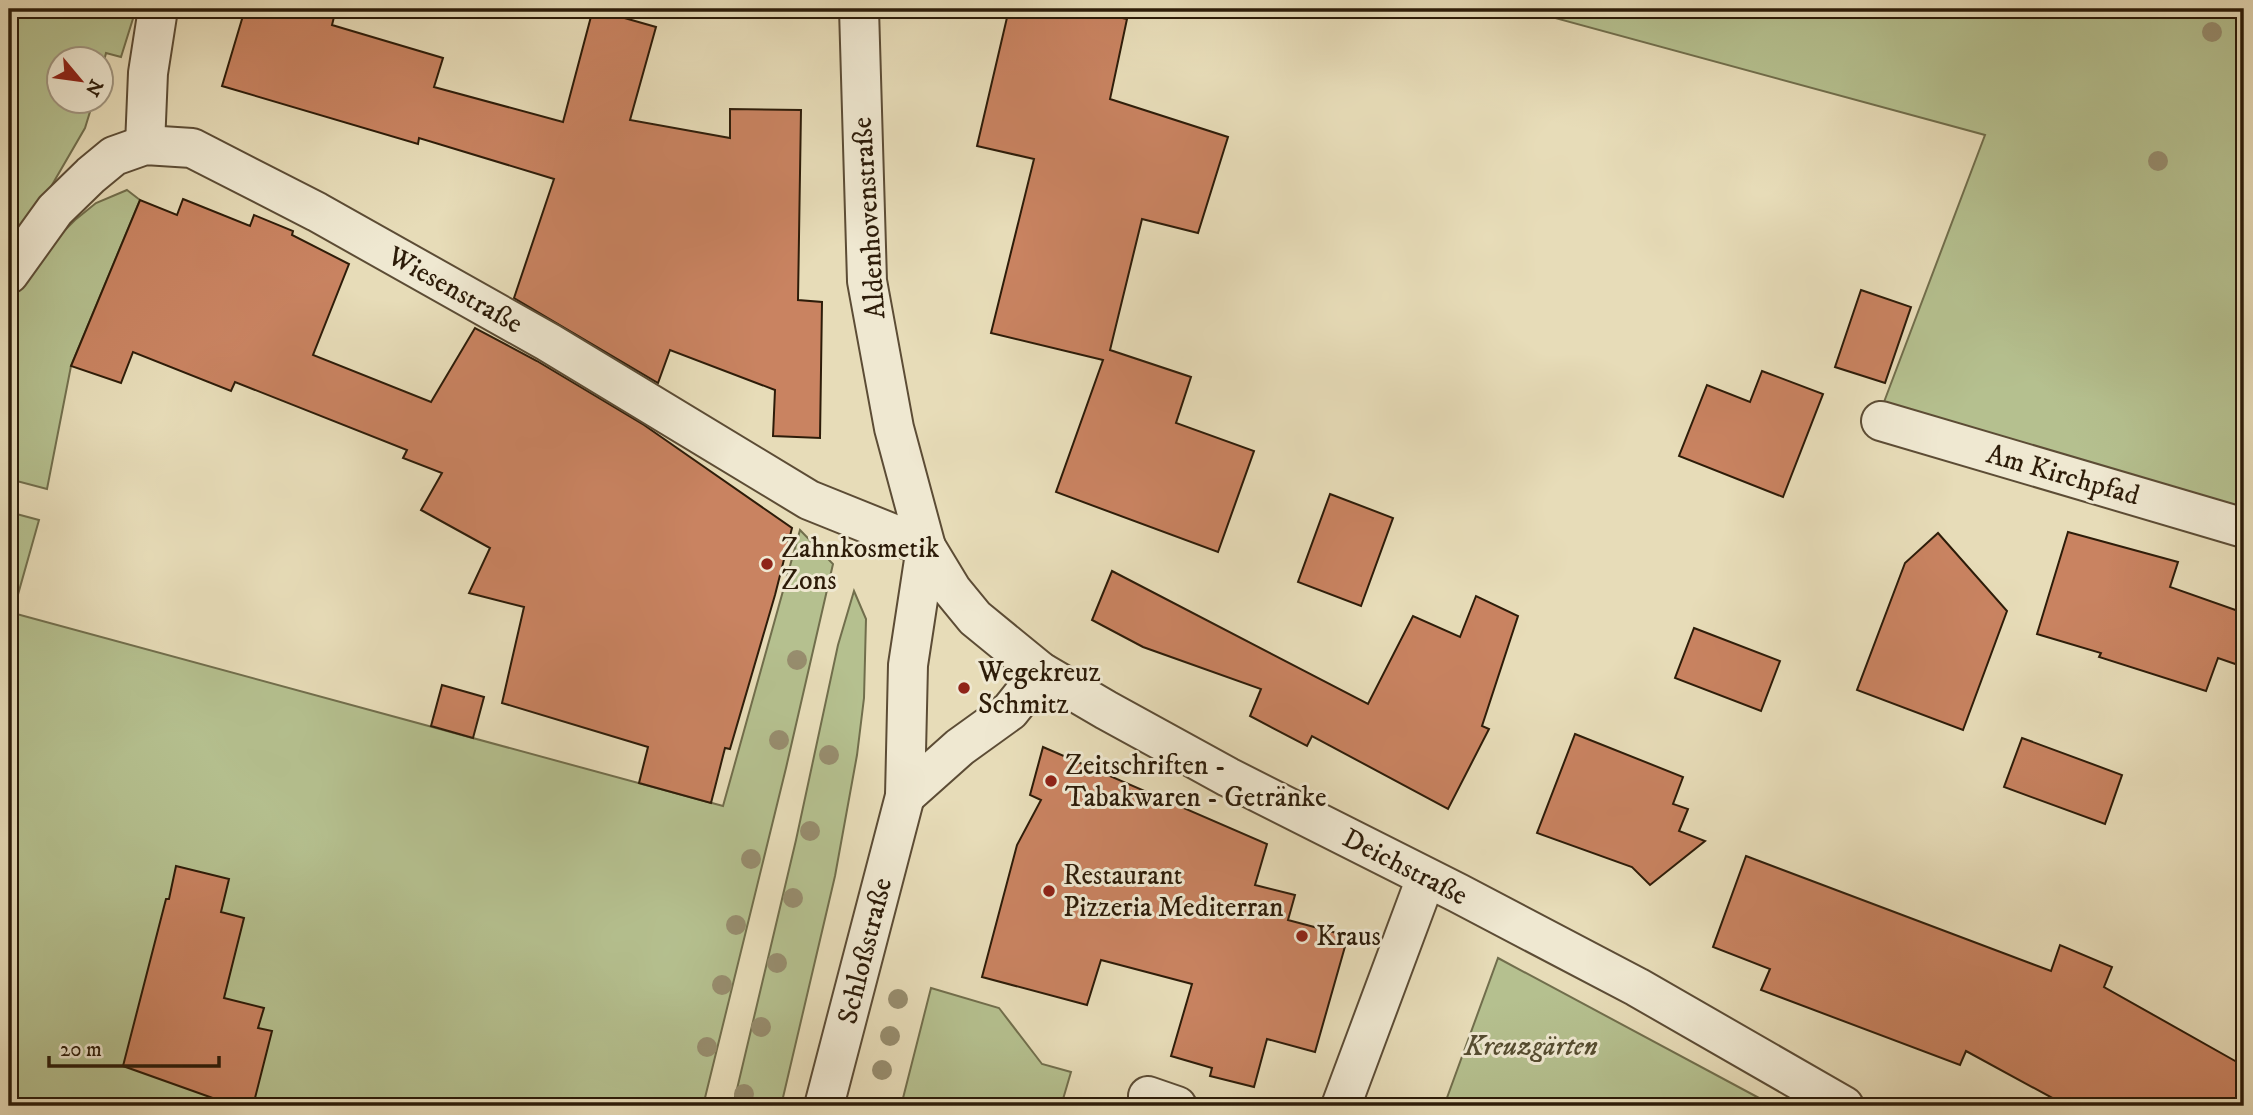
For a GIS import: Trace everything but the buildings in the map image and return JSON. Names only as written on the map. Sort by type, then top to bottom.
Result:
[{"type":"street","points":[[145,145],[148,73],[158,9]]},
{"type":"street","name":"Aldenhovenstraße","points":[[859,9],[867,281],[894,428],[926,547]]},
{"type":"street","name":"Wiesenstraße","points":[[9,274],[55,210],[114,156],[145,145],[192,148],[317,212],[548,342],[809,500],[926,547]]},
{"type":"street","name":"Am Kirchpfad","points":[[1881,421],[2244,528]]},
{"type":"street","name":"Deichstraße","points":[[926,547],[952,590],[975,618],[1041,673],[1228,777],[1637,987],[1844,1106]]},
{"type":"street","name":"Schloßstraße","points":[[824,1106],[905,796],[908,665],[926,547]]},
{"type":"street","points":[[905,796],[960,747],[1010,711],[1041,673]]},
{"type":"street","points":[[1341,1106],[1426,878]]},
{"type":"green space","points":[[9,9],[136,9],[121,57],[116,56],[116,46],[46,46],[46,116],[89,116],[85,128],[9,259]]},
{"type":"green space","points":[[1522,9],[2244,9],[2244,510],[1884,402],[1985,135]]},
{"type":"green space","points":[[127,190],[140,200],[71,366],[47,489],[9,479],[9,306],[41,254],[75,220],[96,203]]},
{"type":"green space","points":[[9,512],[39,520],[15,605],[9,604]]},
{"type":"green space","points":[[800,530],[833,564],[703,1106],[9,1106],[9,631],[13,613],[723,806]]},
{"type":"green space","points":[[854,591],[866,619],[864,698],[857,755],[835,876],[781,1106],[733,1106],[796,840],[838,645]]},
{"type":"green space","name":"Kreuzgärten","points":[[1498,958],[1774,1106],[1444,1106]]},
{"type":"green space","points":[[931,988],[999,1008],[1042,1064],[1071,1072],[1061,1106],[901,1106]]},
{"type":"place","name":"Zahnkosmetik Zons","points":[[767,564]]},
{"type":"place","name":"Wegekreuz Schmitz","points":[[964,688]]},
{"type":"place","name":"Zeitschriften - Tabakwaren - Getränke","points":[[1051,781]]},
{"type":"place","name":"Restaurant Pizzeria Mediterran","points":[[1049,891]]},
{"type":"place","name":"Kraus","points":[[1302,936]]}]
